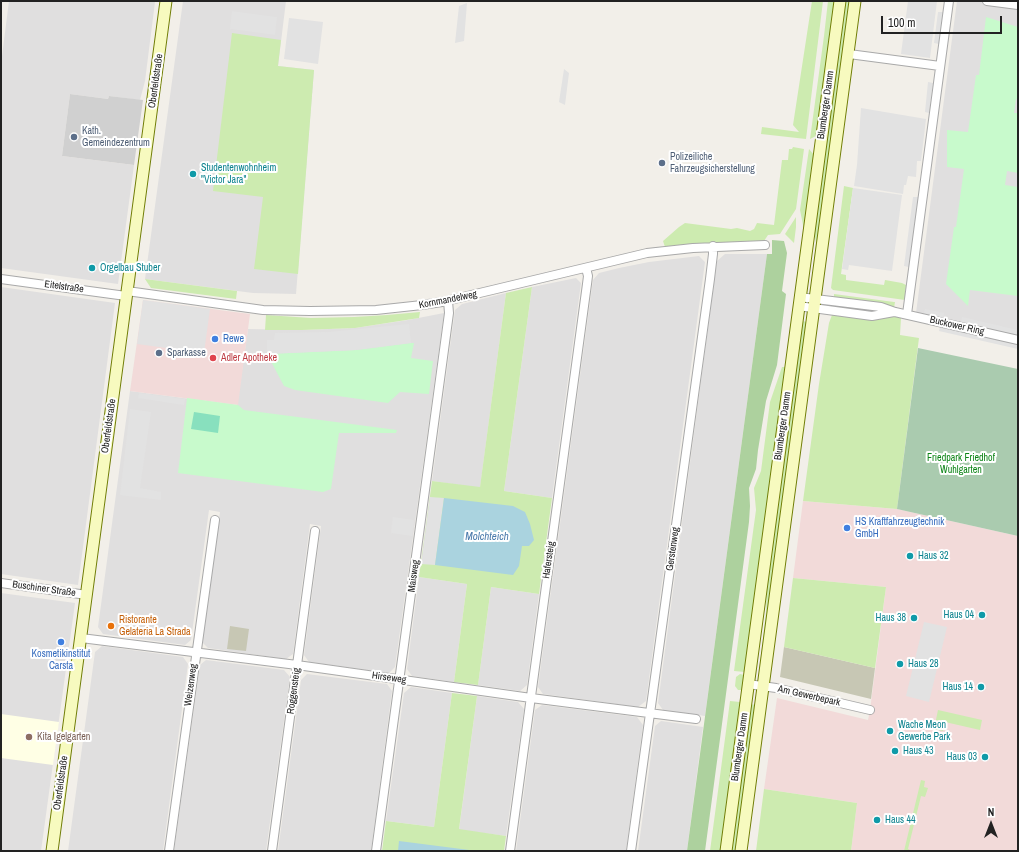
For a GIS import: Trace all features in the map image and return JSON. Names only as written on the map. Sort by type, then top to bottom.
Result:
[{"type":"main road","name":"Oberfeldstraße","points":[[52,851],[166,1]]},
{"type":"main road","name":"Blumberger Damm","points":[[726,851],[840,1]]},
{"type":"main road","name":"Blumberger Damm","points":[[741,851],[855,1]]},
{"type":"street","points":[[907,314],[949,1]]},
{"type":"street","points":[[987,1],[1018,5]]},
{"type":"street","points":[[849,54],[940,66]]},
{"type":"street","name":"Kornmandelweg","points":[[127,293],[257,309],[333,312],[376,310],[422,306],[448,301],[640,255],[713,246],[765,245]]},
{"type":"street","name":"Gerstenweg","points":[[631,851],[710,279],[713,246]]},
{"type":"street","name":"Hafersteig","points":[[510,851],[587,284],[588,276],[586,268]]},
{"type":"street","name":"Eitelstraße","points":[[1,279],[127,293]]},
{"type":"street","name":"Maisweg","points":[[376,851],[449,313],[448,301]]},
{"type":"street","name":"Buckower Ring","points":[[799,302],[872,316],[895,312],[907,314],[1018,340]]},
{"type":"street","name":"Weizenweg","points":[[169,851],[215,520]]},
{"type":"street","name":"Roggensteig","points":[[272,851],[315,531]]},
{"type":"street","name":"Buschiner Straße","points":[[1,583],[87,595]]},
{"type":"street","name":"Hirseweg","points":[[81,638],[297,665],[531,698],[696,719]]},
{"type":"street","name":"Am Gewerbepark","points":[[748,684],[870,710]]},
{"type":"shaded area","points":[[9,1],[155,2],[145,81],[140,100],[109,96],[108,99],[70,94],[62,156],[134,165],[118,284],[1,268],[1,64]]},
{"type":"shaded area","points":[[183,1],[286,1],[278,66],[314,70],[296,294],[253,293],[145,279]]},
{"type":"shaded area","points":[[908,1],[937,1],[930,58],[901,54]]},
{"type":"shaded area","points":[[957,1],[1018,1],[1018,340],[916,313]]},
{"type":"shaded area","points":[[467,3],[464,41],[455,43],[459,6]]},
{"type":"shaded area","points":[[232,11],[277,17],[275,35],[230,29]]},
{"type":"shaded area","points":[[938,12],[943,12],[939,44],[934,43]]},
{"type":"shaded area","points":[[289,18],[323,22],[318,64],[284,59]]},
{"type":"shaded area","points":[[564,69],[569,73],[565,105],[559,102]]},
{"type":"shaded area","points":[[928,82],[933,83],[929,113],[925,112]]},
{"type":"shaded area","points":[[70,94],[108,99],[109,96],[143,100],[134,165],[62,156]]},
{"type":"shaded area","points":[[861,108],[926,119],[921,161],[917,161],[916,177],[908,176],[906,185],[904,185],[903,194],[854,186]]},
{"type":"shaded area","points":[[853,188],[902,195],[892,271],[849,265],[848,270],[842,269]]},
{"type":"shaded area","points":[[913,197],[918,197],[909,267],[904,266]]},
{"type":"shaded area","points":[[725,254],[767,254],[705,716],[663,710],[658,703],[717,261]]},
{"type":"shaded area","points":[[699,256],[705,262],[646,701],[638,707],[543,694],[538,687],[593,280],[599,273],[619,268],[649,262]]},
{"type":"shaded area","points":[[576,278],[581,283],[552,498],[504,491],[532,287]]},
{"type":"shaded area","points":[[1,287],[115,303],[78,585],[1,574]]},
{"type":"shaded area","points":[[506,293],[480,488],[432,481],[455,310],[462,304]]},
{"type":"shaded area","points":[[143,300],[250,314],[238,405],[130,391]]},
{"type":"shaded area","points":[[143,300],[210,309],[204,353],[137,344]]},
{"type":"shaded area","points":[[925,309],[944,313],[943,319],[923,315]]},
{"type":"shaded area","points":[[444,313],[395,667],[389,673],[309,662],[304,655],[321,526],[310,524],[293,654],[286,659],[208,648],[202,642],[220,512],[209,510],[191,640],[185,645],[103,634],[98,627],[130,391],[237,405],[248,329],[302,330],[355,328]]},
{"type":"shaded area","points":[[962,317],[1018,330],[1018,337],[961,323]]},
{"type":"shaded area","points":[[409,324],[411,343],[356,350],[267,354],[267,340],[274,340],[275,333],[329,332]]},
{"type":"shaded area","points":[[940,327],[1018,344],[1018,349],[939,331]]},
{"type":"shaded area","points":[[139,393],[185,399],[184,405],[138,398]]},
{"type":"shaded area","points":[[130,409],[151,412],[140,488],[161,492],[161,500],[120,495]]},
{"type":"shaded area","points":[[430,497],[444,498],[435,565],[421,564]]},
{"type":"shaded area","points":[[803,501],[897,509],[1018,536],[1018,851],[851,851],[857,803],[764,789],[777,698],[868,720],[870,710],[886,587],[793,578]]},
{"type":"shaded area","points":[[393,517],[414,520],[412,536],[391,533]]},
{"type":"shaded area","points":[[419,577],[467,584],[454,682],[412,676],[407,669]]},
{"type":"shaded area","points":[[491,587],[539,594],[527,685],[520,691],[478,685]]},
{"type":"shaded area","points":[[1,593],[75,603],[41,851],[1,851]]},
{"type":"shaded area","points":[[924,622],[947,627],[929,702],[906,696]]},
{"type":"shaded area","points":[[230,626],[249,629],[246,651],[227,649]]},
{"type":"shaded area","points":[[102,646],[183,657],[188,664],[163,851],[68,851],[95,652]]},
{"type":"shaded area","points":[[784,647],[875,668],[871,699],[780,677]]},
{"type":"shaded area","points":[[206,660],[284,670],[290,677],[266,851],[174,851],[200,665]]},
{"type":"shaded area","points":[[307,674],[387,684],[392,691],[371,851],[278,851],[301,680]]},
{"type":"shaded area","points":[[411,687],[452,693],[434,827],[386,821],[404,693]]},
{"type":"shaded area","points":[[477,696],[518,702],[524,709],[506,836],[459,830]]},
{"type":"shaded area","points":[[542,705],[637,717],[643,725],[626,851],[516,851],[535,710]]},
{"type":"shaded area","name":"Kita Igelgarten","points":[[1,714],[59,722],[53,765],[1,758]]},
{"type":"shaded area","points":[[661,721],[703,727],[687,851],[638,851],[655,726]]},
{"type":"green space","points":[[812,1],[823,1],[806,139],[761,134],[762,127],[799,132],[793,125]]},
{"type":"green space","points":[[828,1],[835,1],[818,135],[810,139],[824,36]]},
{"type":"green space","points":[[845,1],[850,1],[813,285],[811,285],[816,243],[814,231]]},
{"type":"green space","points":[[986,17],[1018,27],[1018,99],[1016,99],[1014,113],[1018,113],[1018,173],[1007,171],[1005,185],[1018,187],[1018,296],[970,290],[968,306],[946,284],[964,169],[947,167],[947,130],[968,132],[976,75],[979,75]]},
{"type":"green space","points":[[232,33],[281,40],[278,66],[314,70],[298,274],[254,269],[263,197],[213,191]]},
{"type":"green space","points":[[793,147],[804,149],[796,209],[780,234],[768,235],[764,241],[665,247],[663,241],[685,223],[731,229],[737,228],[750,231],[754,229],[757,223],[774,225],[782,160],[788,160],[789,149],[792,149]]},
{"type":"green space","points":[[809,149],[815,156],[798,273],[804,230],[800,210]]},
{"type":"green space","points":[[844,186],[853,188],[841,274],[846,275],[846,280],[884,285],[885,280],[902,283],[906,285],[905,300],[833,290],[831,288]]},
{"type":"green space","points":[[796,217],[796,227],[794,243],[785,234]]},
{"type":"green space","points":[[772,240],[784,241],[787,253],[782,291],[786,294],[777,365],[766,401],[756,469],[749,488],[749,522],[705,851],[687,851],[767,254],[772,254]]},
{"type":"green space","points":[[145,279],[237,291],[236,299],[151,288]]},
{"type":"green space","points":[[532,287],[504,491],[552,498],[539,594],[491,587],[478,685],[454,682],[467,584],[419,577],[432,481],[480,487],[506,293]]},
{"type":"green space","points":[[834,294],[895,302],[894,308],[886,304],[834,297]]},
{"type":"green space","points":[[420,312],[419,318],[355,328],[265,330],[266,315],[311,318],[354,317]]},
{"type":"green space","points":[[832,315],[876,320],[893,316],[901,318],[900,335],[919,338],[897,509],[803,501],[819,384],[829,323]]},
{"type":"green space","points":[[802,321],[808,322],[759,673],[766,612],[767,581]]},
{"type":"green space","points":[[414,343],[411,358],[433,361],[429,394],[400,392],[388,403],[295,390],[284,386],[267,354],[356,350]]},
{"type":"green space","name":"Friedpark Friedhof Wuhlgarten","points":[[918,348],[1018,369],[1018,536],[897,509]]},
{"type":"green space","points":[[782,367],[786,367],[745,672],[734,671],[756,510],[754,488],[761,471],[770,402]]},
{"type":"green space","points":[[187,398],[238,405],[244,410],[397,430],[396,433],[339,433],[331,489],[323,492],[178,473]]},
{"type":"green space","points":[[194,412],[220,416],[218,433],[191,429]]},
{"type":"green space","points":[[793,578],[886,587],[875,668],[784,647]]},
{"type":"green space","points":[[740,674],[744,675],[742,690],[738,690],[735,686],[736,677]]},
{"type":"green space","points":[[452,693],[477,696],[459,829],[506,836],[504,851],[382,851],[386,821],[434,827]]},
{"type":"green space","points":[[730,701],[740,702],[720,851],[710,851]]},
{"type":"green space","points":[[750,704],[756,705],[736,851],[730,851]]},
{"type":"green space","points":[[938,710],[982,720],[980,730],[945,722],[943,731],[934,729]]},
{"type":"green space","points":[[921,780],[925,781],[924,787],[928,788],[925,797],[921,796],[908,849],[912,851],[904,851]]},
{"type":"green space","points":[[764,789],[857,803],[851,851],[756,851]]},
{"type":"water","name":"Molchteich","points":[[444,498],[513,506],[525,512],[534,540],[529,546],[522,546],[519,566],[513,575],[435,565]]},
{"type":"water","points":[[399,841],[477,851],[398,851]]},
{"type":"place","name":"Kath. Gemeindezentrum","points":[[74,137]]},
{"type":"place","name":"Polizeiliche Fahrzeugsicherstellung","points":[[662,163]]},
{"type":"place","name":"Studentenwohnheim \"Victor Jara\"","points":[[193,174]]},
{"type":"place","name":"Orgelbau Stuber","points":[[92,268]]},
{"type":"place","name":"Rewe","points":[[215,339]]},
{"type":"place","name":"Sparkasse","points":[[159,353]]},
{"type":"place","name":"Adler Apotheke","points":[[213,358]]},
{"type":"place","name":"HS Kraftfahrzeugtechnik GmbH","points":[[847,528]]},
{"type":"place","name":"Haus 32","points":[[910,556]]},
{"type":"place","name":"Haus 04","points":[[982,615]]},
{"type":"place","name":"Haus 38","points":[[914,618]]},
{"type":"place","name":"Ristorante Gelateria La Strada","points":[[111,626]]},
{"type":"place","name":"Kosmetikinstitut Carsta","points":[[61,642]]},
{"type":"place","name":"Haus 28","points":[[900,664]]},
{"type":"place","name":"Haus 14","points":[[981,687]]},
{"type":"place","name":"Wache Meon Gewerbe Park","points":[[890,731]]},
{"type":"place","name":"Kita Igelgarten","points":[[29,737]]},
{"type":"place","name":"Haus 43","points":[[895,751]]},
{"type":"place","name":"Haus 03","points":[[985,757]]},
{"type":"place","name":"Haus 44","points":[[877,820]]}]
